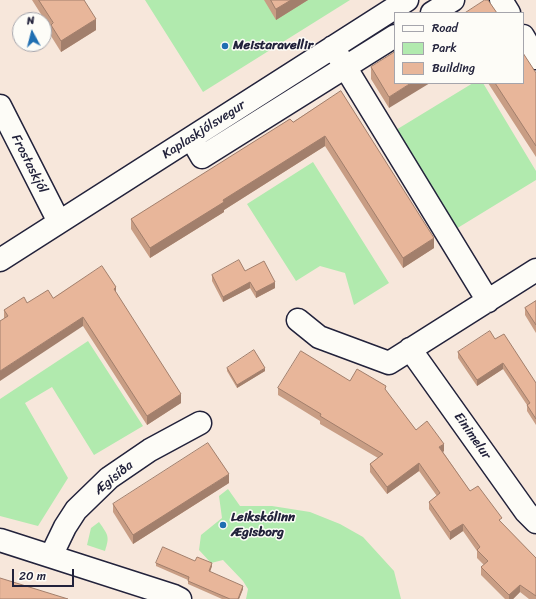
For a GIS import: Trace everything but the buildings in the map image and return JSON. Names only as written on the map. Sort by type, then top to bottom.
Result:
[{"type":"street","name":"Kaplaskjólsvegur","points":[[0,260],[407,0]]},
{"type":"street","points":[[434,12],[453,0]]},
{"type":"street","points":[[501,0],[508,12]]},
{"type":"street","points":[[191,138],[202,157],[394,37]]},
{"type":"street","points":[[524,38],[536,58]]},
{"type":"street","points":[[333,47],[488,301]]},
{"type":"street","name":"Frostaskjól","points":[[0,106],[59,222]]},
{"type":"street","points":[[298,320],[319,336],[388,363],[536,270]]},
{"type":"street","name":"Einimelur","points":[[410,349],[526,512],[536,522]]},
{"type":"street","name":"Ægisíða","points":[[51,556],[65,527],[76,510],[109,478],[150,450],[200,423]]},
{"type":"street","points":[[0,540],[180,599]]},
{"type":"green space","name":"Meistaravellir","points":[[145,0],[350,0],[203,92]]},
{"type":"green space","points":[[471,84],[484,84],[536,171],[536,180],[451,232],[391,133]]},
{"type":"green space","points":[[313,162],[389,283],[354,305],[345,273],[320,266],[296,281],[247,204]]},
{"type":"green space","points":[[88,341],[143,426],[94,455],[52,387],[25,403],[68,478],[38,526],[0,516],[0,399]]},
{"type":"green space","points":[[228,489],[240,506],[272,506],[310,512],[340,524],[363,537],[394,571],[401,599],[246,599],[248,589],[243,581],[223,560],[211,563],[199,550],[201,535],[222,518],[219,496]]},
{"type":"green space","points":[[99,522],[108,539],[105,551],[87,545],[91,528]]},
{"type":"place","name":"Meistaravellir","points":[[225,46]]},
{"type":"place","name":"Leikskólinn Ægisborg","points":[[223,525]]}]
